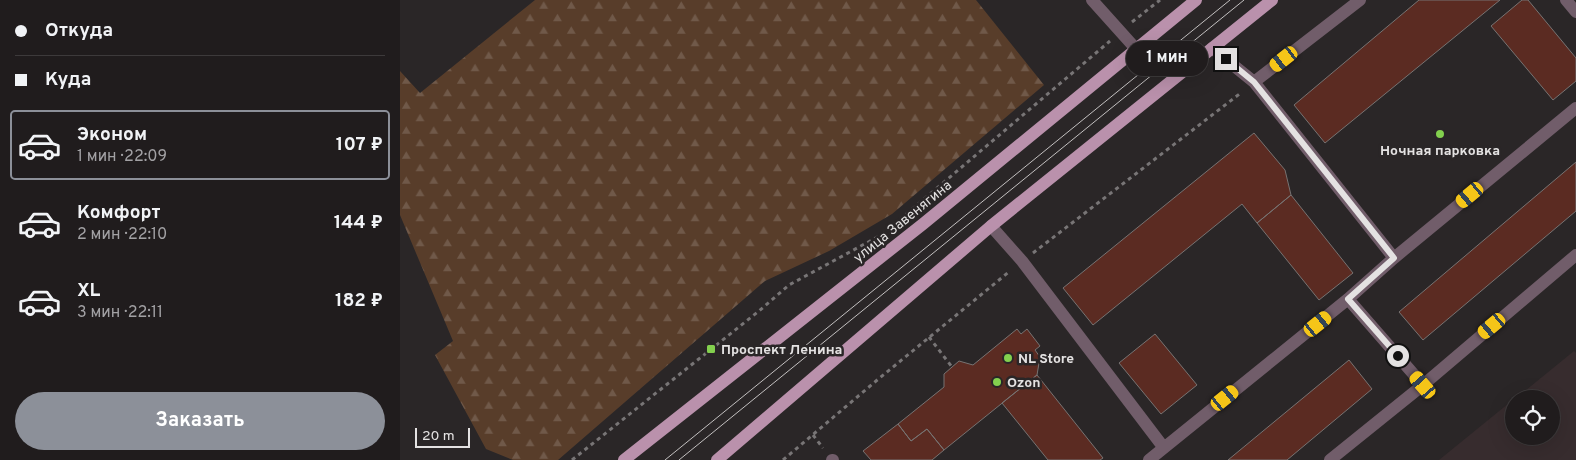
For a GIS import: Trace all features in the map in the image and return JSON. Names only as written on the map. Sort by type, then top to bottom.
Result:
[{"type":"main road","name":"улица Завенягина","points":[[624,460],[923,224],[1196,0]]},
{"type":"main road","points":[[717,460],[991,226],[1272,0]]},
{"type":"lane","points":[[1092,0],[1136,49]]},
{"type":"lane","points":[[1254,82],[1360,0]]},
{"type":"lane","points":[[1566,0],[1576,12]]},
{"type":"lane","points":[[1212,48],[1254,82],[1394,258]]},
{"type":"lane","points":[[1149,460],[1348,299],[1394,258],[1576,108]]},
{"type":"lane","points":[[991,226],[1022,261],[1164,448]]},
{"type":"lane","points":[[1330,460],[1423,385],[1576,255]]},
{"type":"lane","points":[[1348,299],[1423,385]]},
{"type":"path","points":[[572,460],[789,285],[883,234],[1160,0]]},
{"type":"path","points":[[929,337],[952,367]]},
{"type":"path","points":[[812,435],[831,457]]},
{"type":"shaded area","points":[[1574,351],[1576,353],[1576,460],[1439,460],[1505,406],[1505,445],[1560,445],[1560,390],[1526,390]]},
{"type":"green space","points":[[535,0],[976,0],[1044,85],[892,214],[829,251],[765,281],[558,460],[513,460],[486,449],[435,355],[453,341],[400,215],[400,71],[420,93]]},
{"type":"building","points":[[1419,0],[1500,0],[1325,143],[1294,105]]},
{"type":"building","points":[[1522,0],[1528,0],[1576,58],[1576,81],[1553,100],[1491,26]]},
{"type":"building","points":[[1254,133],[1285,170],[1291,195],[1257,223],[1242,204],[1093,325],[1063,288]]},
{"type":"building","points":[[1576,162],[1576,211],[1423,340],[1399,312]]},
{"type":"building","points":[[1291,195],[1353,273],[1319,300],[1257,223]]},
{"type":"building","points":[[1017,329],[1021,334],[1027,329],[1040,346],[1035,350],[1040,357],[1037,375],[944,450],[927,429],[911,441],[898,424],[944,387],[944,374],[959,361],[973,365]]},
{"type":"building","points":[[1155,334],[1197,385],[1161,414],[1119,363]]},
{"type":"building","points":[[1349,360],[1372,389],[1287,460],[1228,460]]},
{"type":"building","points":[[1037,375],[1103,458],[1100,460],[1048,460],[1002,403]]},
{"type":"building","points":[[898,424],[911,441],[927,429],[944,450],[932,460],[871,460],[863,451]]},
{"type":"tram line","points":[[665,460],[1230,0]]},
{"type":"tram line","points":[[679,460],[1244,0]]},
{"type":"place","name":"Ночная парковка","points":[[1440,134]]},
{"type":"place","name":"Проспект Ленина","points":[[711,349]]},
{"type":"place","name":"NL Store","points":[[1008,358]]},
{"type":"place","name":"Ozon","points":[[997,382]]},
{"type":"route","points":[[1226,59],[1254,82],[1394,258],[1348,299],[1398,356]]}]
